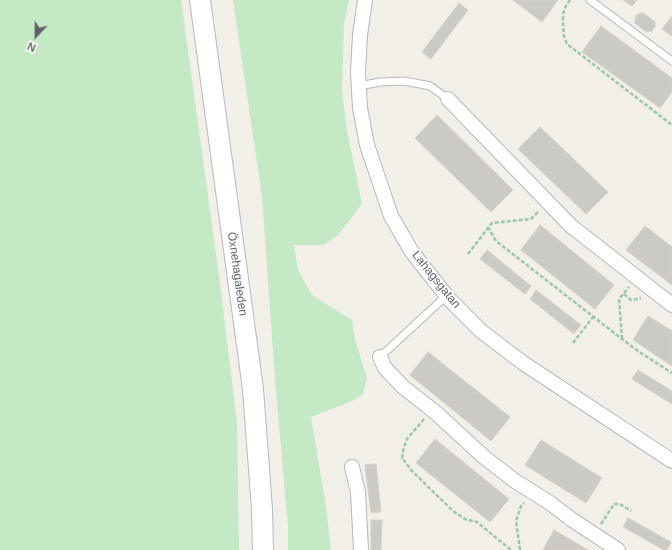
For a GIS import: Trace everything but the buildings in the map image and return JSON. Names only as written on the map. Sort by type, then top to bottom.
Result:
[{"type":"street","name":"Öxnehagaleden","points":[[200,0],[253,389],[262,509],[263,550]]},
{"type":"street","name":"Lahagsgatan","points":[[365,0],[360,35],[360,108],[367,145],[391,216],[412,252],[446,296],[481,331],[523,363],[625,432],[672,461]]},
{"type":"street","points":[[448,99],[571,226],[637,276],[672,305]]},
{"type":"street","points":[[380,357],[385,368],[403,387],[433,410],[515,482],[550,503],[594,535],[618,550]]},
{"type":"street","points":[[352,467],[358,492],[361,550]]},
{"type":"lane","points":[[590,0],[672,61]]},
{"type":"lane","points":[[359,86],[380,82],[404,81],[430,86],[448,99]]},
{"type":"lane","points":[[380,357],[446,296]]},
{"type":"path","points":[[570,0],[563,14],[564,36],[567,44],[672,125]]},
{"type":"path","points":[[468,254],[492,223],[531,219],[549,202]]},
{"type":"path","points":[[488,227],[496,241],[622,340],[672,373]]},
{"type":"path","points":[[622,340],[619,299],[637,276]]},
{"type":"path","points":[[573,343],[593,317]]},
{"type":"path","points":[[433,410],[407,439],[402,458],[412,471],[453,511],[465,519],[477,522],[512,550]]},
{"type":"path","points":[[520,550],[516,521],[521,506],[532,492]]},
{"type":"path","points":[[594,535],[614,504],[620,504],[631,511]]},
{"type":"green space","points":[[0,0],[181,0],[219,276],[237,423],[239,550],[0,550]]},
{"type":"green space","points":[[233,0],[349,0],[344,24],[342,89],[347,131],[362,204],[338,235],[324,245],[294,245],[298,270],[312,295],[352,320],[355,340],[367,378],[363,394],[352,401],[311,417],[326,507],[331,550],[288,550],[288,527],[275,380],[262,197]]}]
